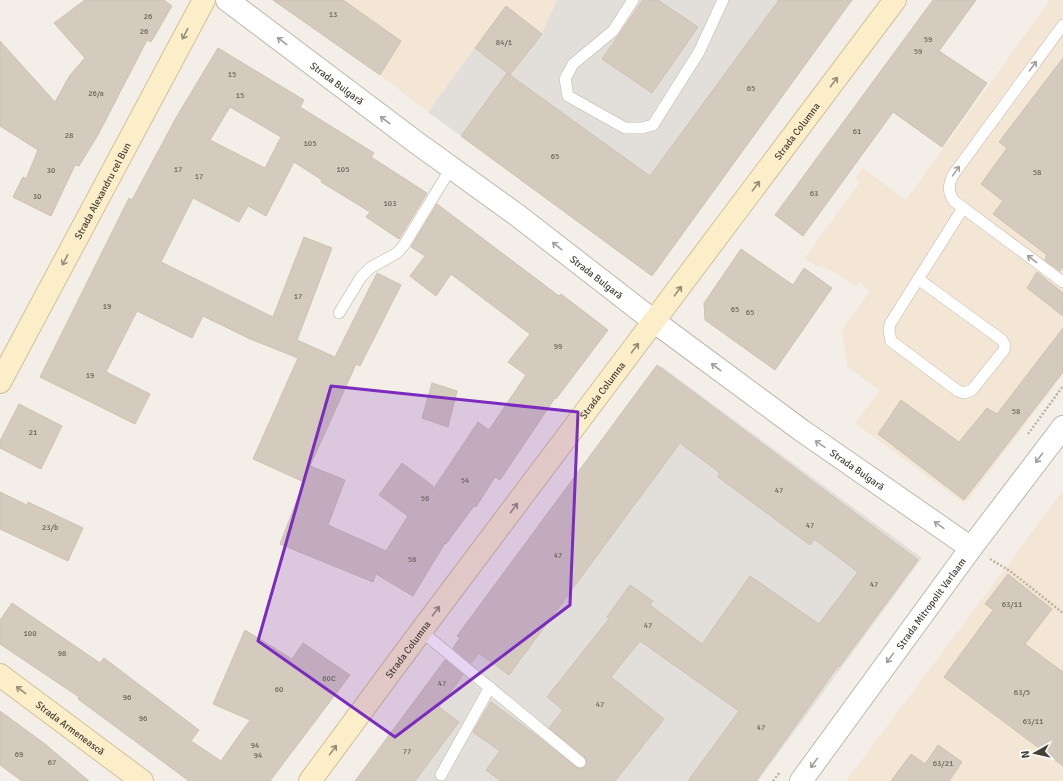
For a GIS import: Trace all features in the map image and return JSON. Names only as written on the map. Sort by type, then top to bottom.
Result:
[{"type":"main road","name":"Strada Alexandru cel Bun","points":[[0,382],[204,0]]},
{"type":"main road","name":"Strada Columna","points":[[310,781],[421,630],[655,322],[895,0]]},
{"type":"main road","name":"Strada Armenească","points":[[0,675],[142,781]]},
{"type":"street","name":"Strada Bulgară","points":[[227,0],[451,168],[517,215],[655,322],[801,430],[971,548]]},
{"type":"street","name":"Strada Mitropolit Varlaam","points":[[801,781],[971,548],[1063,427]]},
{"type":"lane","points":[[633,0],[613,31],[572,64],[565,79],[568,96],[625,128],[642,128],[652,125],[699,52],[723,0]]},
{"type":"lane","points":[[1063,25],[953,175],[949,184],[949,194],[954,201],[1063,282]]},
{"type":"lane","points":[[339,313],[361,278],[370,268],[397,253],[404,245],[451,168]]},
{"type":"lane","points":[[918,279],[1002,340],[1005,345],[1004,350],[972,390],[964,393],[958,391],[891,341],[889,330],[890,324],[918,279],[963,208]]},
{"type":"lane","points":[[421,630],[580,762]]},
{"type":"lane","points":[[441,775],[490,687]]},
{"type":"path","points":[[971,548],[1010,571],[1063,613]]},
{"type":"highlighted area","points":[[331,386],[578,412],[570,605],[395,737],[258,641]]},
{"type":"shaded area","points":[[273,0],[557,0],[542,34],[510,75],[475,48],[428,112],[380,75]]},
{"type":"shaded area","points":[[557,0],[852,0],[652,276],[428,112],[475,48],[511,75],[542,34]]},
{"type":"shaded area","points":[[1050,0],[1063,0],[1063,375],[965,504],[855,423],[880,390],[847,367],[842,330],[870,291],[860,282],[856,286],[833,271],[816,266],[804,259],[860,182],[855,179],[863,168],[906,200]]},
{"type":"shaded area","points":[[661,366],[922,558],[758,781],[356,781]]},
{"type":"shaded area","points":[[1063,491],[1063,781],[846,781]]},
{"type":"building","points":[[85,0],[164,0],[172,6],[151,42],[147,40],[99,133],[79,166],[75,165],[51,216],[13,197],[23,177],[26,179],[38,150],[0,126],[0,41],[55,102],[70,75],[85,58],[54,23]]},
{"type":"building","points":[[273,0],[343,0],[401,41],[380,75]]},
{"type":"building","points":[[643,0],[658,0],[698,27],[652,93],[602,59]]},
{"type":"building","points":[[779,0],[852,0],[652,276],[461,136],[507,73],[650,176]]},
{"type":"building","points":[[933,0],[976,0],[939,51],[987,83],[942,147],[893,112],[803,236],[775,215]]},
{"type":"building","points":[[506,6],[542,34],[510,75],[475,48]]},
{"type":"building","points":[[218,48],[304,100],[300,107],[374,153],[371,157],[427,193],[399,239],[366,217],[370,212],[321,182],[322,180],[294,162],[266,216],[248,206],[239,222],[193,198],[161,262],[273,317],[304,237],[332,248],[297,340],[335,357],[377,273],[401,285],[360,366],[356,364],[310,466],[345,480],[328,525],[386,551],[408,516],[379,495],[402,463],[433,486],[432,491],[478,422],[489,430],[526,375],[508,362],[530,334],[451,274],[436,296],[410,276],[425,256],[411,247],[437,204],[559,296],[561,294],[608,330],[556,399],[555,398],[500,480],[495,477],[476,507],[474,506],[446,544],[445,543],[413,596],[376,574],[373,582],[280,544],[304,482],[253,459],[298,358],[250,339],[203,316],[192,338],[137,311],[106,372],[150,394],[135,424],[40,377],[129,198],[132,200],[177,116]],"holes":[[[230,107],[281,137],[265,168],[210,140]]]},
{"type":"building","points":[[1063,58],[1063,267],[1060,271],[1045,260],[1047,255],[993,214],[1003,201],[981,184],[1007,148],[999,142]]},
{"type":"building","points":[[741,249],[793,285],[804,268],[832,288],[775,370],[705,320],[704,303]]},
{"type":"building","points":[[1037,272],[1063,293],[1063,316],[1027,288]]},
{"type":"building","points":[[1063,328],[1063,372],[964,500],[878,434],[901,400],[959,442],[987,408],[997,414]]},
{"type":"building","points":[[657,365],[918,560],[839,667],[838,666],[756,781],[688,781],[739,711],[640,641],[611,677],[664,719],[615,781],[501,781],[486,770],[500,751],[473,732],[491,702],[576,767],[582,769],[586,766],[587,763],[585,757],[549,728],[563,710],[547,697],[609,619],[607,617],[630,585],[653,601],[650,605],[702,644],[750,576],[819,624],[858,572],[814,539],[810,545],[718,477],[720,473],[680,443],[509,675],[479,653],[471,663],[453,648],[460,638],[457,636]]},
{"type":"building","points":[[432,383],[457,391],[448,427],[422,418]]},
{"type":"building","points":[[19,404],[62,426],[41,469],[0,448],[0,441]]},
{"type":"building","points":[[0,492],[27,505],[28,502],[83,528],[68,561],[0,529]]},
{"type":"building","points":[[1008,574],[1052,609],[1025,644],[1063,672],[1063,766],[944,677],[993,610],[985,604]]},
{"type":"building","points":[[12,603],[100,663],[104,658],[199,730],[191,741],[221,761],[250,720],[213,704],[245,630],[292,659],[303,643],[350,675],[270,781],[189,781],[78,699],[79,697],[0,644],[0,620]]},
{"type":"building","points":[[445,660],[463,675],[439,707],[459,722],[415,781],[355,781]]},
{"type":"building","points":[[0,711],[45,744],[89,781],[22,781],[0,765]]},
{"type":"building","points":[[938,745],[962,762],[949,781],[891,781],[911,754],[925,764]]}]
